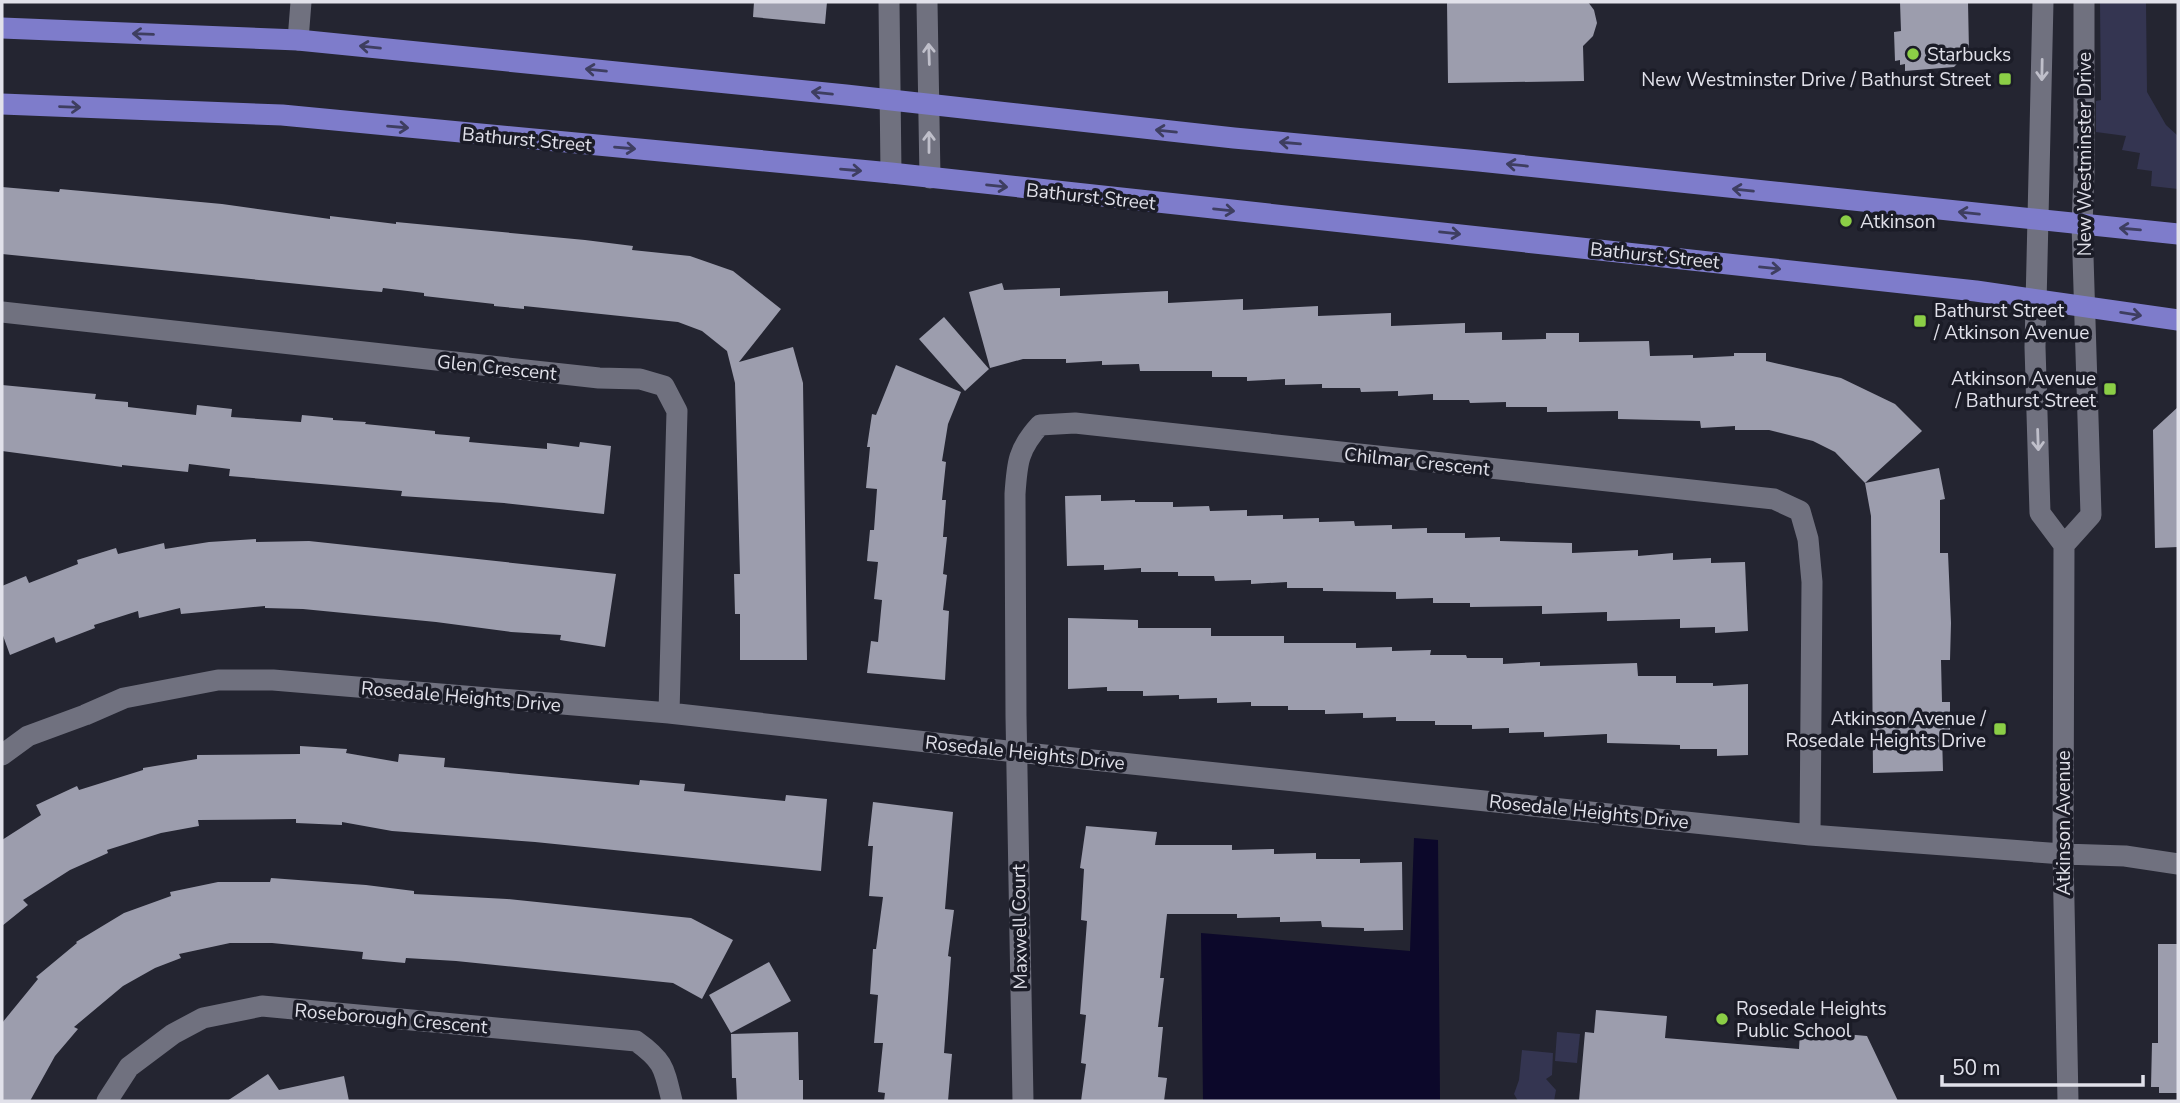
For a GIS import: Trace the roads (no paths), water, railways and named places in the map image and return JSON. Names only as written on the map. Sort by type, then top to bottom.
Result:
[{"type":"main road","points":[[2,29],[298,40],[2178,234]]},
{"type":"main road","name":"Bathurst Street","points":[[2,104],[282,116],[891,173],[2036,299],[2178,320]]},
{"type":"street","points":[[298,40],[301,2]]},
{"type":"street","points":[[889,2],[891,173]]},
{"type":"street","points":[[927,2],[930,178]]},
{"type":"street","points":[[2043,2],[2035,347],[2040,513],[2064,545],[2091,516],[2083,306]]},
{"type":"street","name":"New Westminster Drive","points":[[2083,306],[2084,2]]},
{"type":"street","name":"Glen Crescent","points":[[2,312],[598,378],[640,379],[664,386],[677,411],[669,713]]},
{"type":"street","name":"Chilmar Crescent","points":[[1016,752],[1017,460],[1028,439],[1040,425],[1075,423],[1535,475],[1729,493],[1774,499],[1800,511],[1808,539],[1812,582],[1810,835]]},
{"type":"street","name":"Atkinson Avenue","points":[[2064,545],[2063,854],[2068,1101]]},
{"type":"street","name":"Rosedale Heights Drive","points":[[2,755],[28,736],[124,698],[218,680],[273,680],[669,713],[1810,835],[2063,854],[2125,856],[2178,864]]},
{"type":"street","name":"Maxwell Court","points":[[1016,752],[1023,1101]]},
{"type":"street","name":"Roseborough Crescent","points":[[107,1101],[129,1067],[173,1034],[203,1018],[262,1006],[636,1041],[656,1056],[665,1071],[672,1101]]},
{"type":"place","name":"Starbucks","points":[[1913,54]]},
{"type":"place","name":"New Westminster Drive / Bathurst Street","points":[[2005,79]]},
{"type":"place","name":"Atkinson","points":[[1846,221]]},
{"type":"place","name":"Bathurst Street / Atkinson Avenue","points":[[1920,321]]},
{"type":"place","name":"Atkinson Avenue / Bathurst Street","points":[[2110,389]]},
{"type":"place","name":"Atkinson Avenue / Rosedale Heights Drive","points":[[2000,729]]},
{"type":"place","name":"Rosedale Heights Public School","points":[[1722,1019]]}]
